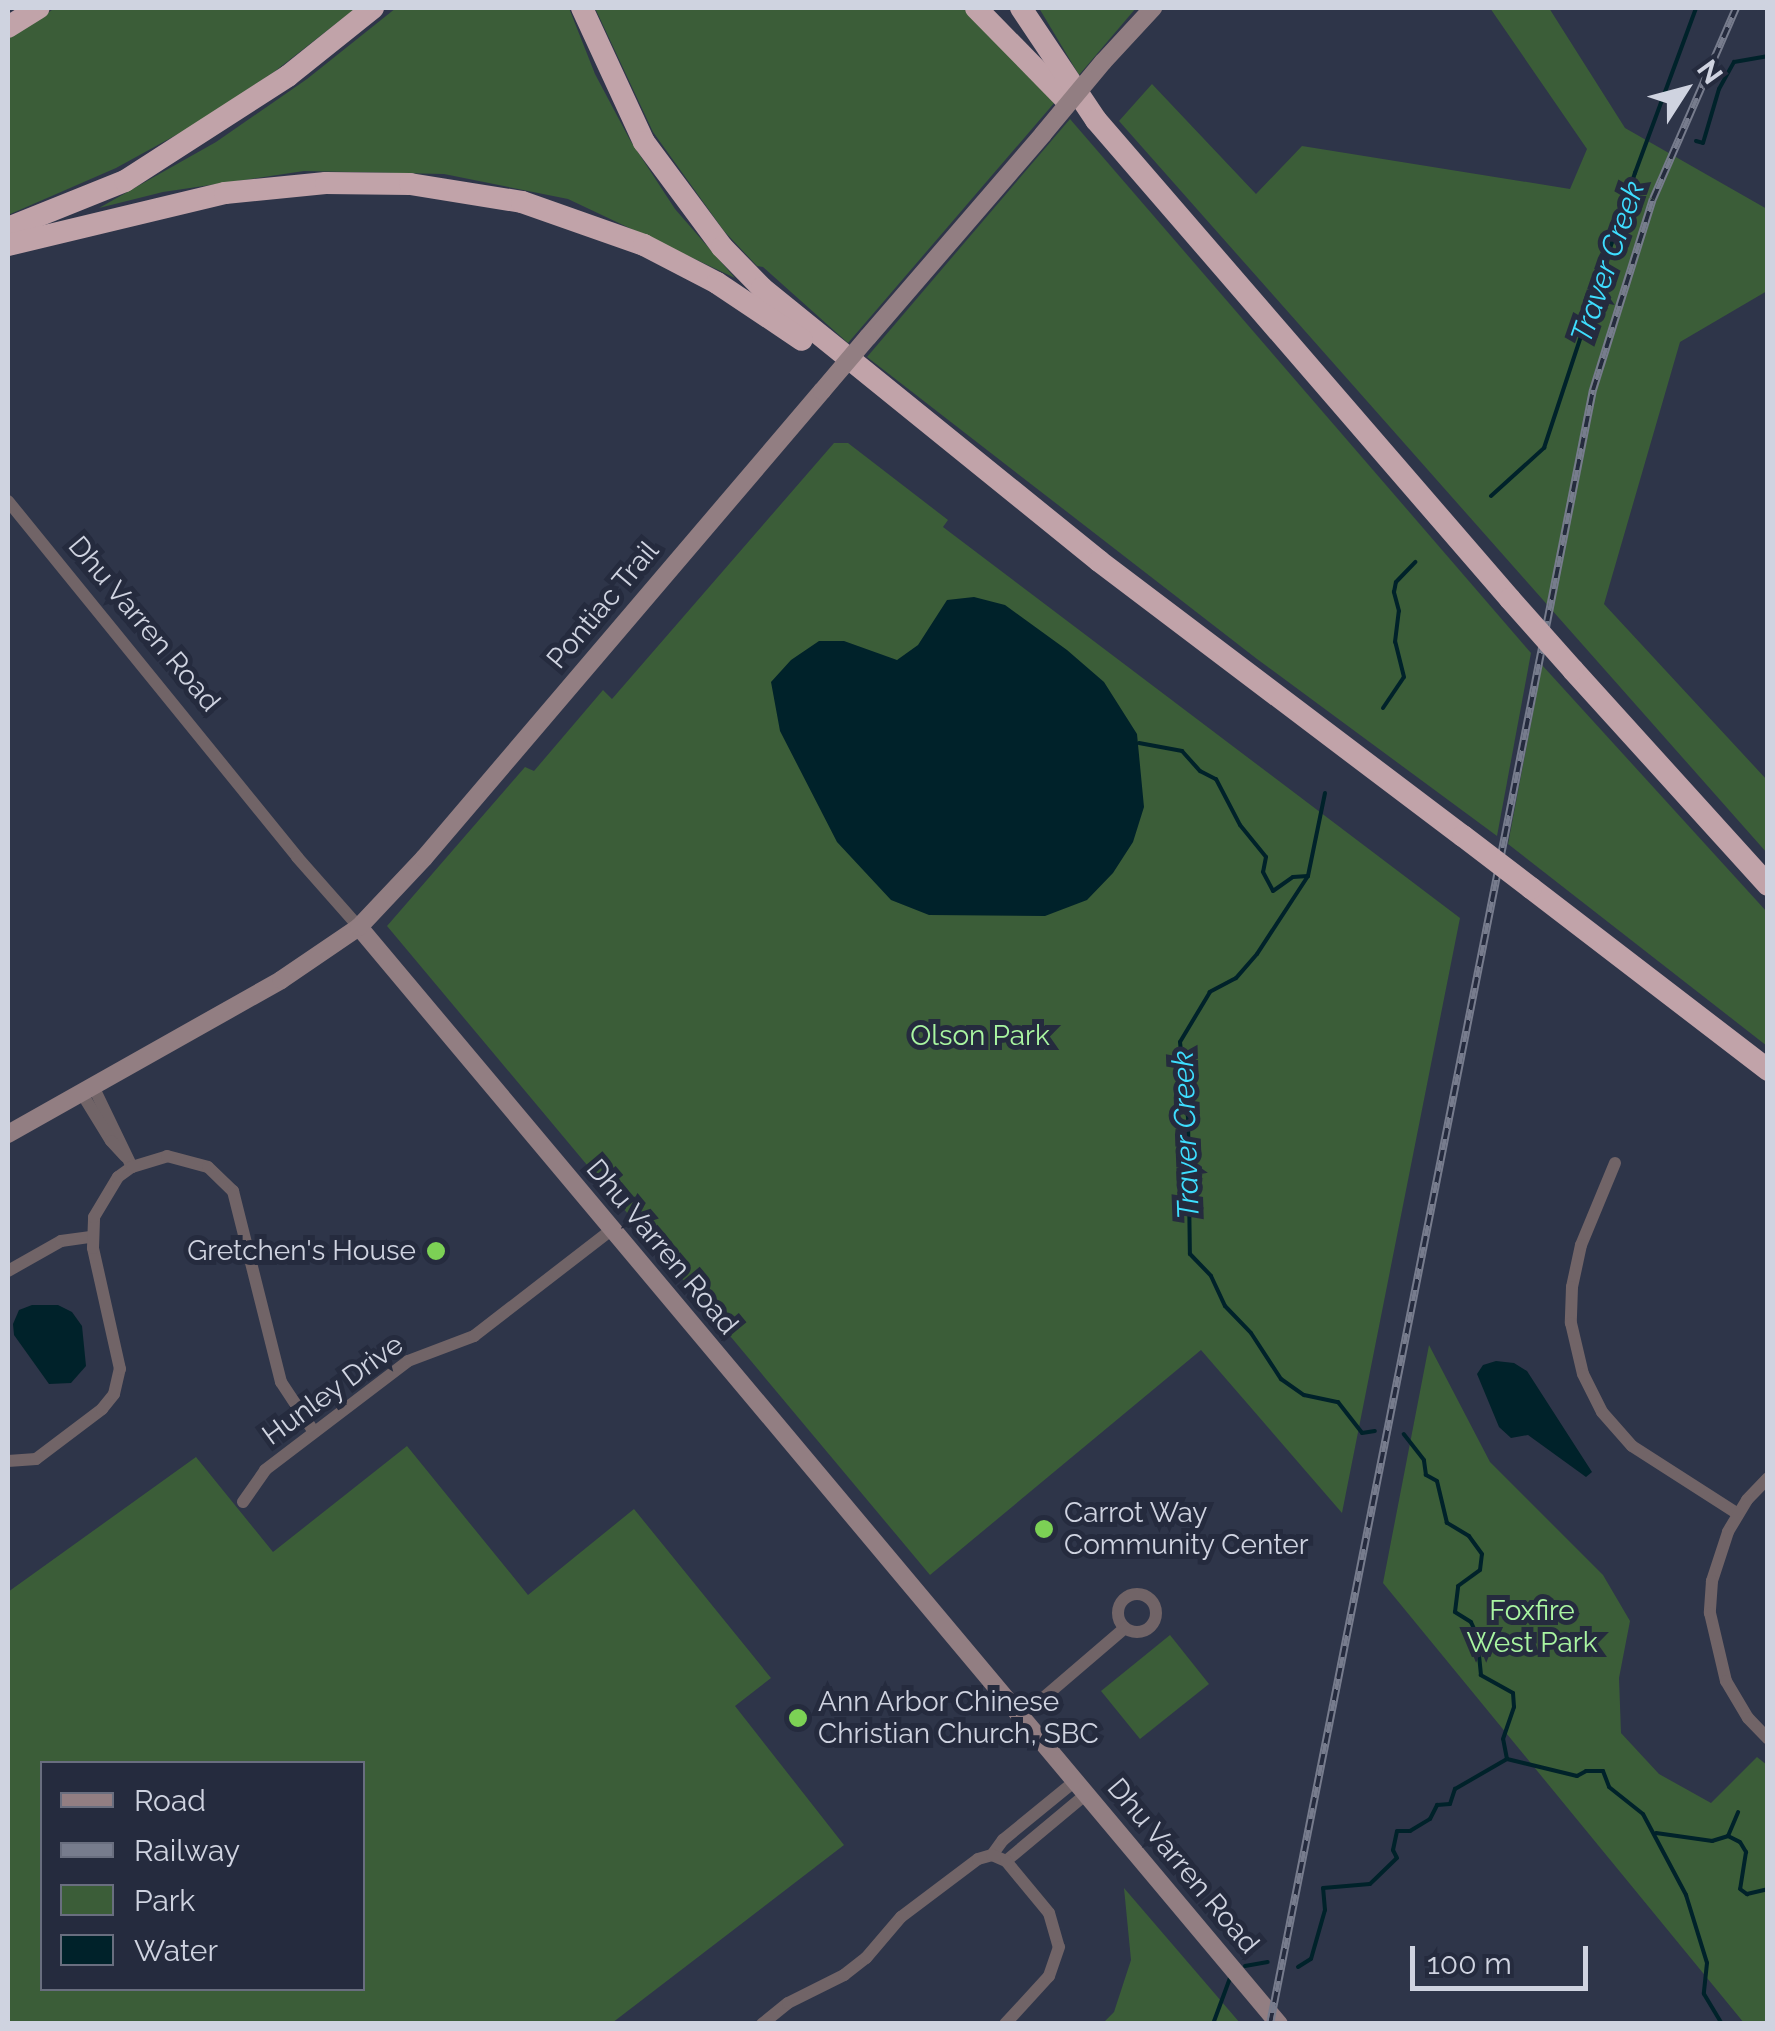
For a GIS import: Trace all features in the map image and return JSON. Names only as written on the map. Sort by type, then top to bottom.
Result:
[{"type":"highway","points":[[8,27],[38,8]]},
{"type":"highway","points":[[8,228],[126,181],[288,76],[373,8]]},
{"type":"highway","points":[[582,8],[644,142],[722,247],[800,321],[1099,561]]},
{"type":"highway","points":[[976,8],[1049,81],[1268,333],[1375,445]]},
{"type":"highway","points":[[1021,8],[1096,120],[1510,599],[1768,885]]},
{"type":"highway","points":[[8,245],[225,193],[289,185],[410,184],[522,202],[644,245],[717,283],[795,334],[1768,1070]]},
{"type":"main road","name":"Pontiac Trail","points":[[8,1134],[282,980],[359,927],[424,858],[1153,8]]},
{"type":"main road","name":"Dhu Varren Road","points":[[359,927],[1279,2024]]},
{"type":"street","name":"Dhu Varren Road","points":[[8,500],[296,857],[359,927]]},
{"type":"street","points":[[87,1089],[129,1162]]},
{"type":"street","points":[[8,1461],[36,1459],[102,1409],[119,1382],[119,1358],[92,1238],[100,1203],[129,1162],[168,1156],[208,1167],[232,1191],[280,1382],[314,1432]]},
{"type":"street","points":[[1615,1164],[1574,1276],[1571,1324],[1582,1374],[1602,1412],[1632,1446],[1738,1514]]},
{"type":"street","name":"Hunley Drive","points":[[243,1502],[265,1470],[408,1361],[474,1336],[610,1230]]},
{"type":"street","points":[[8,1271],[52,1245],[92,1238]]},
{"type":"street","points":[[1768,1478],[1738,1514],[1716,1566],[1711,1627],[1726,1680],[1748,1718],[1768,1738]]},
{"type":"street","points":[[1021,1717],[1125,1628]]},
{"type":"street","points":[[999,1858],[1025,1822],[1081,1788]]},
{"type":"street","points":[[762,2024],[788,2003],[844,1975],[866,1958],[901,1917],[978,1859],[999,1858],[1035,1834],[1081,1788]]},
{"type":"street","points":[[1025,1822],[1035,1834]]},
{"type":"street","points":[[999,1858],[1049,1913],[1059,1947],[1049,1976],[1004,2024]]},
{"type":"green space","points":[[55,8],[356,8],[274,72],[187,129],[116,168],[8,215],[8,39]]},
{"type":"green space","points":[[396,8],[569,8],[595,74],[630,140],[675,209],[735,278],[568,199],[444,174],[304,171],[163,192],[99,208],[216,142],[307,79]]},
{"type":"green space","points":[[595,8],[963,8],[1055,102],[848,343],[763,267],[757,266],[724,231],[653,132]]},
{"type":"green space","points":[[1039,8],[1136,8],[1079,75]]},
{"type":"green space","points":[[1490,8],[1549,8],[1625,128],[1767,209],[1767,291],[1680,342],[1604,604],[1767,780],[1767,853],[1119,121],[1152,84],[1256,194],[1302,146],[1570,189],[1587,149]]},
{"type":"green space","points":[[1070,119],[1531,653],[1497,836],[1257,659],[867,357]]},
{"type":"green space","name":"Olson Park","points":[[834,443],[848,443],[948,520],[943,527],[1460,918],[1342,1513],[1201,1350],[930,1575],[387,926],[525,767],[534,771],[603,690],[612,699]]},
{"type":"green space","points":[[1542,665],[1767,912],[1767,1046],[1508,844]]},
{"type":"green space","name":"Foxfire West Park","points":[[1429,1345],[1490,1462],[1603,1575],[1630,1621],[1619,1678],[1621,1733],[1659,1774],[1711,1803],[1757,1757],[1767,1765],[1767,2023],[1744,2023],[1383,1583]]},
{"type":"green space","points":[[407,1446],[528,1595],[634,1509],[771,1678],[735,1706],[844,1845],[612,2023],[8,2023],[8,1592],[196,1457],[273,1552]]},
{"type":"green space","points":[[1170,1635],[1209,1684],[1140,1739],[1101,1691]]},
{"type":"green space","points":[[1124,1888],[1240,2023],[1103,2023],[1114,2012],[1131,1960]]},
{"type":"water","points":[[974,597],[1005,605],[1067,650],[1104,682],[1137,734],[1144,807],[1133,842],[1113,873],[1087,900],[1045,916],[929,915],[891,900],[837,842],[780,731],[771,682],[791,660],[819,641],[844,641],[897,660],[918,645],[947,600]]},
{"type":"water","points":[[32,1305],[58,1305],[72,1312],[82,1326],[86,1366],[71,1383],[49,1384],[14,1335],[13,1324],[19,1310]]},
{"type":"water","points":[[1496,1361],[1514,1363],[1527,1371],[1592,1472],[1586,1477],[1528,1435],[1511,1438],[1499,1427],[1477,1374],[1483,1365]]},
{"type":"waterway","name":"Traver Creek","points":[[1491,496],[1544,448],[1635,173],[1696,8]]},
{"type":"waterway","points":[[1696,141],[1703,143],[1719,89],[1734,62],[1768,56]]},
{"type":"waterway","name":"Traver Creek","points":[[1383,708],[1404,677],[1395,642],[1399,611],[1394,592],[1396,582],[1415,562]]},
{"type":"waterway","points":[[1139,743],[1182,751],[1200,771],[1216,779],[1240,825],[1266,857],[1263,872],[1273,891],[1293,877],[1308,876]]},
{"type":"waterway","name":"Traver Creek","points":[[1325,793],[1308,876],[1257,954],[1236,978],[1210,992],[1180,1042],[1188,1118],[1190,1254],[1211,1276],[1225,1306],[1251,1333],[1281,1379],[1304,1395],[1338,1402],[1362,1433],[1375,1431]]},
{"type":"waterway","name":"Traver Creek","points":[[1298,1967],[1311,1959],[1325,1910],[1323,1888],[1370,1884],[1397,1858],[1393,1850],[1397,1831],[1410,1831],[1430,1819],[1437,1805],[1450,1804],[1455,1789],[1507,1759],[1503,1739],[1514,1707],[1513,1693],[1481,1675],[1477,1635],[1471,1622],[1455,1612],[1458,1586],[1480,1570],[1482,1554],[1469,1536],[1447,1523],[1437,1481],[1426,1475],[1424,1460],[1404,1434]]},
{"type":"waterway","points":[[1507,1759],[1577,1776],[1586,1771],[1603,1771],[1609,1787],[1643,1814],[1686,1895],[1707,1963],[1704,1994],[1722,2024]]},
{"type":"waterway","points":[[1656,1833],[1712,1841],[1728,1836],[1738,1812]]},
{"type":"waterway","points":[[1728,1836],[1740,1842],[1746,1852],[1740,1889],[1747,1894],[1768,1889]]},
{"type":"waterway","name":"Traver Creek","points":[[1245,1966],[1268,1962]]},
{"type":"waterway","name":"Traver Creek","points":[[1213,2024],[1230,1978]]},
{"type":"railway","points":[[1270,2024],[1593,390],[1653,199],[1736,8]]},
{"type":"place","name":"Gretchen's House","points":[[436,1251]]},
{"type":"place","name":"Carrot Way Community Center","points":[[1044,1529]]},
{"type":"place","name":"Ann Arbor Chinese Christian Church, SBC","points":[[798,1718]]}]
